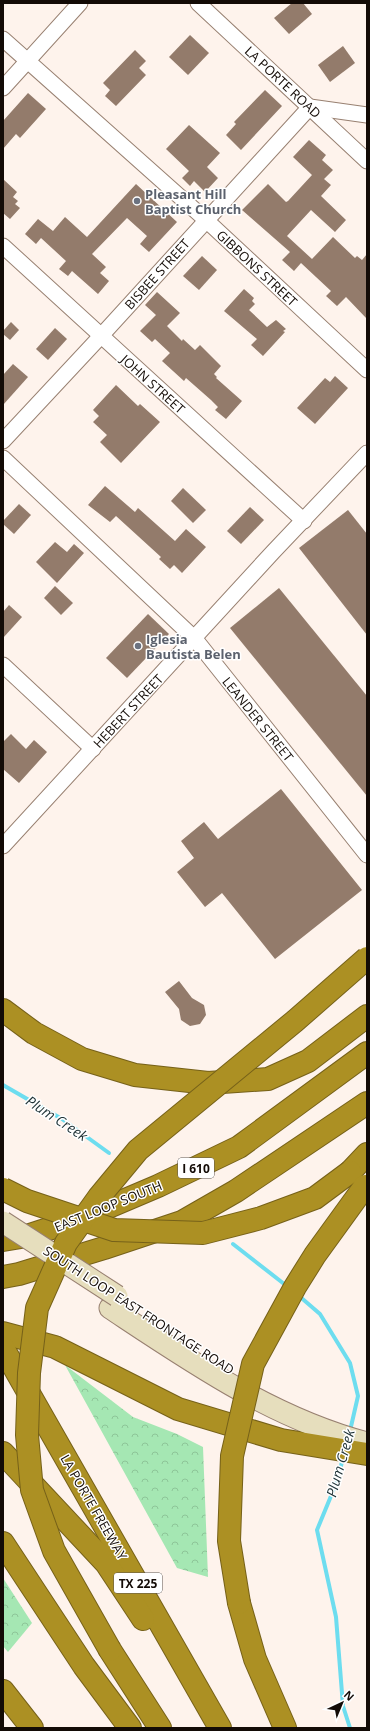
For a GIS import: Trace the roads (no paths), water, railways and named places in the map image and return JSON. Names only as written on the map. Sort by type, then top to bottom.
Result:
[{"type":"highway","points":[[160,1728],[110,1650],[54,1551],[32,1490],[27,1435],[29,1373],[37,1308],[66,1243],[99,1197],[138,1150],[295,1021],[367,958]]},
{"type":"highway","points":[[3,1010],[34,1033],[82,1059],[135,1075],[208,1083],[268,1079],[308,1061],[367,1016]]},
{"type":"highway","name":"EAST LOOP SOUTH","points":[[3,1239],[27,1236],[85,1217],[158,1186],[239,1147],[367,1053]]},
{"type":"highway","points":[[3,1278],[104,1248],[182,1222],[236,1191],[367,1103]]},
{"type":"highway","points":[[285,1728],[255,1659],[239,1603],[229,1541],[232,1456],[253,1364],[283,1308],[361,1180],[367,1154]]},
{"type":"highway","points":[[3,1189],[27,1200],[114,1230],[203,1233],[261,1218],[361,1180]]},
{"type":"highway","points":[[3,1333],[55,1347],[178,1409],[281,1440],[367,1454]]},
{"type":"highway","name":"LA PORTE FREEWAY","points":[[3,1348],[220,1728]]},
{"type":"highway","points":[[3,1453],[106,1563],[216,1728]]},
{"type":"highway","points":[[3,1543],[84,1666],[130,1728]]},
{"type":"highway","points":[[3,1691],[32,1728]]},
{"type":"main road","name":"SOUTH LOOP EAST FRONTAGE ROAD","points":[[3,1222],[195,1364],[274,1408],[295,1410],[367,1428]]},
{"type":"main road","name":"SOUTH LOOP EAST FRONTAGE ROAD","points":[[3,1239],[113,1302]]},
{"type":"main road","name":"SOUTH LOOP EAST FRONTAGE ROAD","points":[[295,1410],[348,1438],[367,1443]]},
{"type":"street","points":[[3,88],[80,3]]},
{"type":"street","name":"LA PORTE ROAD","points":[[198,3],[367,161]]},
{"type":"street","name":"GIBBONS STREET","points":[[3,39],[206,220],[367,370]]},
{"type":"street","points":[[310,107],[367,115]]},
{"type":"street","name":"BISBEE STREET","points":[[3,441],[310,107]]},
{"type":"street","name":"JOHN STREET","points":[[3,246],[100,337],[304,520]]},
{"type":"street","name":"HEBERT STREET","points":[[3,846],[195,639],[273,552],[367,453]]},
{"type":"street","name":"LEANDER STREET","points":[[3,458],[195,639],[367,855]]},
{"type":"street","points":[[3,665],[93,749]]},
{"type":"waterway","name":"Plum Creek","points":[[3,1085],[62,1119],[109,1153]]},
{"type":"waterway","name":"Plum Creek","points":[[233,1244],[288,1287]]},
{"type":"waterway","name":"Plum Creek","points":[[298,1295],[320,1314],[350,1363],[358,1396],[350,1431]]},
{"type":"waterway","name":"Plum Creek","points":[[343,1457],[338,1479],[317,1530],[336,1617],[343,1706],[350,1728]]},
{"type":"place","name":"Pleasant Hill Baptist Church","points":[[137,201]]},
{"type":"place","name":"Iglesia Bautista Belen","points":[[138,646]]}]
